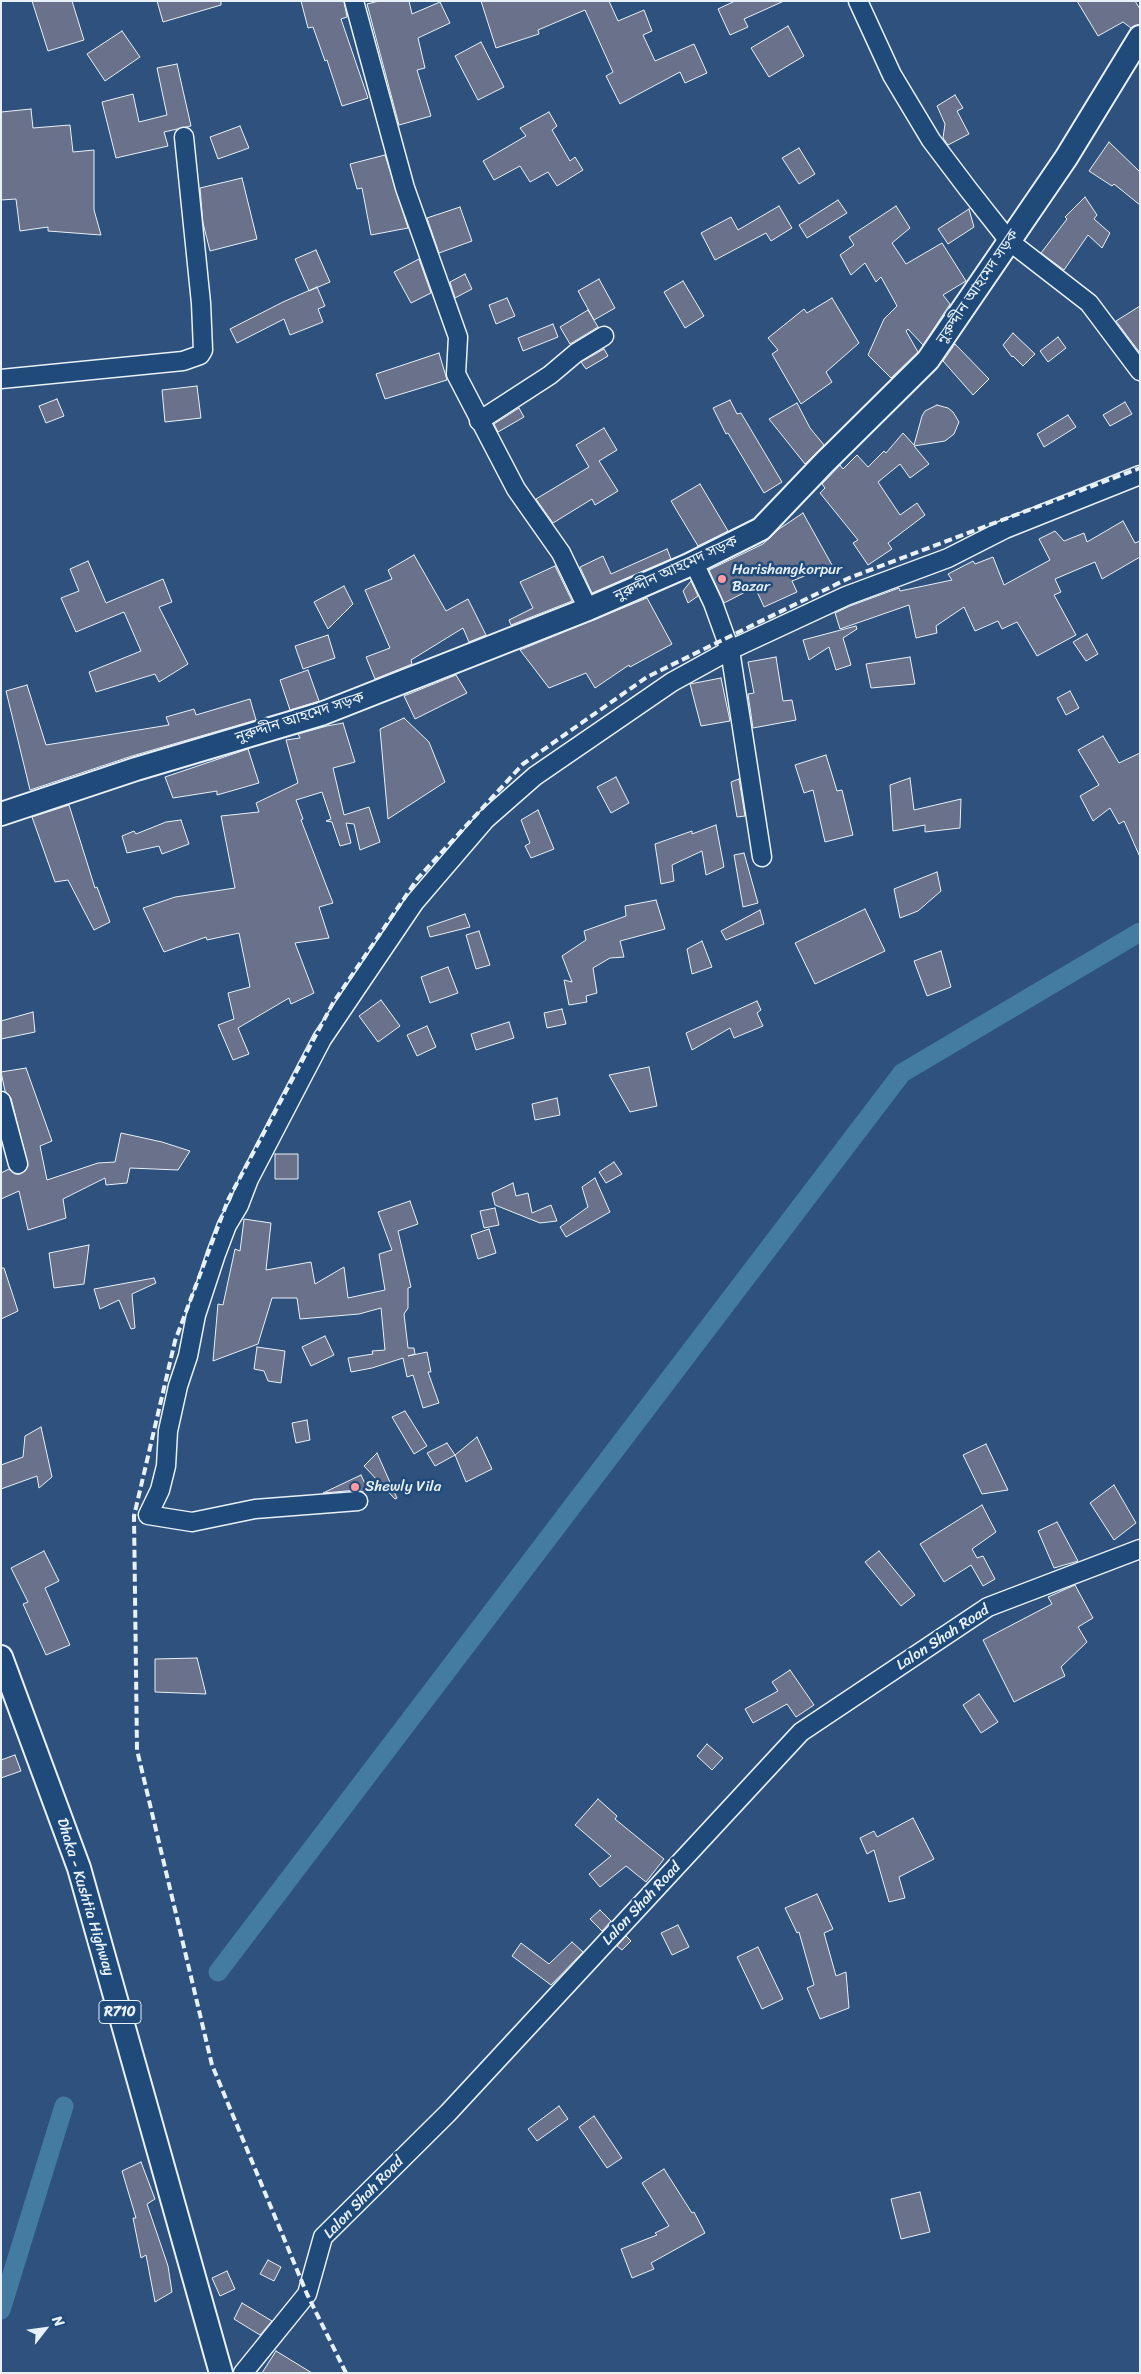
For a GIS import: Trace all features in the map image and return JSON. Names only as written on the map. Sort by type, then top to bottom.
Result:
[{"type":"main road","name":"নুরুদ্দীন আহমেদ সড়ক","points":[[1,814],[145,767],[321,714],[588,609],[694,563],[760,529],[928,360],[1066,158],[1140,37]]},
{"type":"main road","name":"Dhaka - Kushtia Highway","points":[[1,1657],[79,1868],[221,2373]]},
{"type":"street","points":[[354,1],[405,188],[458,337],[456,374],[516,489],[561,552],[588,609]]},
{"type":"street","points":[[858,1],[892,75],[931,140],[1009,241],[1089,303],[1140,371]]},
{"type":"street","points":[[1,379],[183,361],[200,355],[203,350],[201,303],[184,137]]},
{"type":"street","points":[[479,421],[550,375],[576,353],[604,336]]},
{"type":"street","points":[[358,1501],[255,1509],[192,1522],[148,1515],[160,1490],[166,1466],[170,1422],[178,1386],[188,1356],[196,1316],[227,1225],[239,1206],[249,1179],[336,1016],[414,903],[460,847],[486,819],[559,758],[672,682],[730,650],[846,596],[948,558],[1005,529],[1140,475]]},
{"type":"street","points":[[694,563],[710,596],[730,650],[762,857]]},
{"type":"street","points":[[1,1101],[18,1164]]},
{"type":"street","name":"Lalon Shah Road","points":[[243,2373],[307,2294],[323,2237],[448,2112],[802,1732],[988,1607],[1140,1549]]},
{"type":"building","points":[[32,1],[72,1],[84,40],[48,51]]},
{"type":"building","points":[[157,1],[221,1],[221,5],[163,22]]},
{"type":"building","points":[[301,1],[344,1],[347,17],[341,19],[368,98],[342,106],[327,60],[325,61],[313,27],[308,28]]},
{"type":"building","points":[[379,1],[409,1],[412,14],[440,2],[450,23],[418,38],[425,68],[417,70],[431,116],[399,125],[367,4]]},
{"type":"building","points":[[481,1],[609,1],[618,21],[644,10],[652,31],[643,35],[655,61],[694,44],[707,73],[685,83],[680,72],[620,104],[606,76],[613,72],[585,10],[538,30],[539,34],[496,48]]},
{"type":"building","points":[[735,1],[784,1],[744,19],[748,27],[730,35],[718,9]]},
{"type":"building","points":[[1077,1],[1135,1],[1140,9],[1140,24],[1131,28],[1123,22],[1098,36]]},
{"type":"building","points":[[788,26],[804,56],[769,77],[751,48]]},
{"type":"building","points":[[122,31],[140,57],[105,81],[87,54]]},
{"type":"building","points":[[481,42],[504,87],[478,100],[455,56]]},
{"type":"building","points":[[177,64],[191,126],[164,132],[168,146],[116,158],[102,102],[133,94],[139,122],[167,115],[157,68]]},
{"type":"building","points":[[955,95],[963,108],[957,111],[969,134],[948,145],[943,138],[945,124],[937,106]]},
{"type":"building","points":[[31,109],[33,128],[70,125],[73,152],[94,150],[94,210],[101,235],[48,231],[48,227],[20,231],[16,199],[1,200],[1,112]]},
{"type":"building","points":[[549,112],[557,126],[552,130],[570,161],[575,157],[583,170],[557,186],[548,172],[530,182],[520,166],[494,180],[483,161],[526,136],[520,128]]},
{"type":"building","points":[[240,126],[249,148],[218,159],[210,137]]},
{"type":"building","points":[[1109,142],[1140,172],[1140,205],[1114,184],[1112,186],[1089,171]]},
{"type":"building","points":[[799,148],[815,174],[799,184],[782,158]]},
{"type":"building","points":[[385,155],[408,228],[371,235],[362,188],[357,189],[350,164]]},
{"type":"building","points":[[242,178],[257,239],[210,251],[203,223],[200,188]]},
{"type":"building","points":[[1085,197],[1097,215],[1094,219],[1110,233],[1102,248],[1088,235],[1064,270],[1041,253],[1067,219],[1065,217]]},
{"type":"building","points":[[838,200],[847,213],[807,238],[799,225]]},
{"type":"building","points":[[779,206],[792,228],[771,241],[766,233],[715,260],[701,233],[731,217],[738,230]]},
{"type":"building","points":[[896,206],[910,228],[892,243],[906,264],[942,243],[966,281],[943,295],[950,304],[923,345],[908,329],[906,331],[918,352],[891,378],[868,355],[884,319],[897,306],[881,277],[876,282],[865,263],[851,275],[840,255],[854,245],[849,237]]},
{"type":"building","points":[[460,207],[472,241],[439,253],[427,218]]},
{"type":"building","points":[[969,209],[974,227],[948,244],[938,229]]},
{"type":"building","points":[[316,250],[330,282],[309,291],[295,259]]},
{"type":"building","points":[[419,259],[431,293],[411,303],[394,272]]},
{"type":"building","points":[[465,274],[472,289],[455,298],[450,282]]},
{"type":"building","points":[[599,279],[615,308],[594,320],[578,291]]},
{"type":"building","points":[[683,281],[704,316],[685,328],[664,292]]},
{"type":"building","points":[[317,287],[325,306],[318,309],[323,322],[290,335],[284,319],[237,343],[230,329]]},
{"type":"building","points":[[507,298],[515,316],[496,324],[489,305]]},
{"type":"building","points":[[832,298],[859,343],[826,372],[832,382],[801,404],[772,354],[778,350],[768,338],[804,309],[807,313]]},
{"type":"building","points":[[1140,306],[1140,353],[1116,321]]},
{"type":"building","points":[[588,310],[598,327],[570,344],[560,327]]},
{"type":"building","points":[[553,324],[558,337],[523,351],[518,338]]},
{"type":"building","points":[[1013,333],[1035,354],[1023,366],[1012,357],[1003,345]]},
{"type":"building","points":[[1058,337],[1066,348],[1048,362],[1040,351]]},
{"type":"building","points":[[955,344],[989,379],[973,395],[943,361]]},
{"type":"building","points":[[604,349],[608,356],[586,369],[581,362]]},
{"type":"building","points":[[439,353],[447,380],[385,399],[376,374]]},
{"type":"building","points":[[197,386],[201,418],[165,422],[162,390]]},
{"type":"building","points":[[57,399],[64,416],[46,423],[39,406]]},
{"type":"building","points":[[730,400],[737,414],[741,413],[782,482],[764,493],[728,433],[726,434],[713,408]]},
{"type":"building","points":[[1125,402],[1132,414],[1110,426],[1103,415]]},
{"type":"building","points":[[797,403],[810,428],[824,445],[805,464],[769,419]]},
{"type":"building","points":[[937,405],[948,408],[959,422],[954,434],[945,441],[914,446],[929,464],[910,478],[900,464],[878,482],[900,515],[917,503],[925,515],[888,543],[892,549],[868,565],[853,543],[858,540],[820,493],[825,488],[822,484],[840,465],[843,469],[857,455],[868,467],[884,451],[886,453],[903,433],[914,445],[922,416],[925,411]]},
{"type":"building","points":[[519,408],[524,417],[498,432],[494,424]]},
{"type":"building","points":[[1068,415],[1076,427],[1044,447],[1037,434]]},
{"type":"building","points":[[604,428],[617,450],[599,461],[618,491],[595,505],[592,499],[553,523],[536,499],[589,467],[576,445]]},
{"type":"building","points":[[700,484],[728,531],[698,546],[671,501]]},
{"type":"building","points":[[803,513],[832,565],[792,581],[797,592],[764,607],[755,587],[724,603],[709,570],[763,544],[779,529]]},
{"type":"building","points":[[1123,521],[1135,543],[1140,541],[1140,557],[1102,579],[1095,562],[1055,579],[1061,592],[1054,595],[1076,635],[1037,656],[1017,622],[1002,629],[998,621],[975,631],[964,607],[936,626],[937,633],[916,638],[909,605],[840,629],[835,613],[850,606],[899,588],[900,591],[952,580],[948,574],[973,561],[975,564],[993,557],[1004,585],[1050,560],[1039,539],[1055,531],[1064,541],[1084,533],[1087,542]]},
{"type":"building","points":[[667,549],[671,559],[592,593],[580,567],[603,556],[611,574]]},
{"type":"building","points":[[414,555],[446,611],[468,599],[486,635],[469,642],[463,628],[411,660],[412,664],[375,679],[366,657],[390,648],[365,590],[392,579],[388,570]]},
{"type":"building","points":[[88,561],[106,603],[163,579],[172,602],[159,607],[188,664],[159,682],[155,674],[96,692],[89,672],[141,651],[124,612],[76,632],[61,598],[79,591],[70,569]]},
{"type":"building","points":[[555,566],[572,601],[511,625],[509,620],[533,608],[520,582]]},
{"type":"building","points":[[691,581],[698,596],[688,603],[683,591]]},
{"type":"building","points":[[344,586],[353,604],[328,629],[314,602]]},
{"type":"building","points":[[647,598],[672,644],[630,667],[629,665],[595,688],[586,673],[549,688],[520,650]]},
{"type":"building","points":[[856,626],[857,629],[843,638],[851,665],[836,670],[829,647],[809,660],[803,640]]},
{"type":"building","points":[[1087,634],[1098,654],[1086,661],[1073,642]]},
{"type":"building","points":[[328,635],[335,658],[303,669],[295,646]]},
{"type":"building","points":[[776,657],[783,701],[792,700],[796,720],[753,728],[748,694],[754,693],[748,662]]},
{"type":"building","points":[[910,657],[915,684],[871,688],[866,664]]},
{"type":"building","points":[[308,670],[319,701],[290,710],[280,680]]},
{"type":"building","points":[[456,675],[467,693],[415,719],[404,696]]},
{"type":"building","points":[[721,678],[730,721],[701,726],[690,684]]},
{"type":"building","points":[[27,685],[46,745],[169,725],[166,717],[194,709],[196,715],[250,699],[256,720],[132,756],[30,790],[6,691]]},
{"type":"building","points":[[1070,691],[1079,708],[1066,715],[1057,698]]},
{"type":"building","points":[[404,718],[429,742],[445,782],[388,819],[380,729]]},
{"type":"building","points":[[343,723],[355,762],[333,768],[344,815],[369,807],[380,842],[360,850],[354,824],[346,823],[351,843],[340,846],[332,822],[326,821],[331,819],[322,792],[296,800],[303,819],[301,820],[333,903],[319,907],[329,938],[295,943],[314,993],[291,1004],[289,998],[238,1028],[249,1054],[233,1060],[218,1025],[234,1019],[228,993],[250,987],[239,933],[207,940],[206,937],[164,952],[143,908],[175,897],[235,888],[221,816],[259,812],[256,803],[298,783],[286,740],[300,738],[298,734]]},
{"type":"building","points":[[1103,736],[1119,763],[1140,753],[1140,857],[1124,821],[1119,824],[1110,808],[1093,821],[1080,796],[1099,785],[1078,750]]},
{"type":"building","points":[[248,749],[259,783],[217,795],[217,791],[173,798],[165,777]]},
{"type":"building","points":[[826,755],[837,791],[842,790],[853,835],[825,842],[813,790],[804,793],[795,765]]},
{"type":"building","points":[[616,777],[629,803],[611,813],[597,787]]},
{"type":"building","points":[[910,778],[914,810],[961,799],[960,828],[925,832],[925,825],[893,831],[890,785]]},
{"type":"building","points":[[739,779],[745,816],[737,817],[731,782]]},
{"type":"building","points":[[69,805],[95,888],[97,887],[110,922],[94,930],[68,880],[55,882],[32,817]]},
{"type":"building","points":[[538,810],[554,849],[531,858],[525,846],[530,843],[521,820]]},
{"type":"building","points":[[181,820],[189,844],[162,854],[159,846],[127,853],[122,836],[134,831],[136,834],[166,822]]},
{"type":"building","points":[[716,825],[724,867],[706,875],[702,851],[672,865],[674,881],[661,884],[655,844]]},
{"type":"building","points":[[744,853],[758,903],[743,907],[734,855]]},
{"type":"building","points":[[937,872],[941,891],[918,911],[900,918],[894,889]]},
{"type":"building","points":[[656,900],[665,929],[620,941],[624,957],[610,958],[593,968],[597,993],[586,996],[587,1002],[569,1005],[564,980],[572,982],[562,956],[586,940],[584,931],[626,916],[625,906]]},
{"type":"building","points":[[865,909],[885,951],[815,984],[795,943]]},
{"type":"building","points":[[760,910],[764,924],[726,940],[721,931]]},
{"type":"building","points":[[465,914],[470,927],[430,937],[427,927]]},
{"type":"building","points":[[479,931],[490,965],[476,969],[466,935]]},
{"type":"building","points":[[702,941],[712,967],[692,974],[687,949]]},
{"type":"building","points":[[941,951],[951,987],[927,996],[914,961]]},
{"type":"building","points":[[448,967],[458,993],[430,1003],[421,977]]},
{"type":"building","points":[[381,1000],[400,1026],[378,1042],[359,1016]]},
{"type":"building","points":[[757,1001],[761,1010],[757,1013],[763,1026],[734,1038],[730,1028],[692,1050],[686,1033]]},
{"type":"building","points":[[562,1009],[566,1024],[547,1028],[544,1013]]},
{"type":"building","points":[[33,1012],[35,1032],[1,1039],[1,1021]]},
{"type":"building","points":[[509,1022],[514,1038],[476,1050],[471,1034]]},
{"type":"building","points":[[427,1026],[436,1047],[417,1056],[407,1035]]},
{"type":"building","points":[[649,1067],[657,1106],[630,1112],[609,1075]]},
{"type":"building","points":[[26,1068],[52,1141],[40,1146],[47,1180],[98,1163],[115,1162],[121,1133],[162,1142],[190,1151],[178,1170],[130,1168],[127,1183],[106,1185],[105,1178],[63,1199],[66,1218],[28,1230],[19,1191],[1,1199],[1,1173],[9,1169],[15,1174],[20,1174],[28,1166],[11,1098],[5,1091],[1,1072]]},
{"type":"building","points":[[557,1098],[560,1115],[535,1120],[532,1104]]},
{"type":"building","points":[[275,1154],[298,1154],[298,1179],[275,1179]]},
{"type":"building","points":[[614,1162],[622,1174],[606,1183],[599,1172]]},
{"type":"building","points":[[595,1178],[610,1212],[566,1237],[560,1227],[588,1207],[582,1187]]},
{"type":"building","points":[[513,1183],[516,1196],[528,1193],[532,1213],[551,1205],[557,1221],[540,1223],[495,1205],[492,1193]]},
{"type":"building","points":[[410,1201],[418,1224],[398,1231],[411,1287],[408,1288],[408,1308],[404,1314],[408,1348],[414,1348],[415,1354],[408,1356],[427,1352],[431,1372],[428,1372],[439,1403],[423,1408],[413,1375],[407,1377],[403,1358],[372,1368],[351,1372],[348,1358],[373,1354],[372,1351],[385,1350],[381,1308],[359,1314],[300,1319],[297,1298],[272,1298],[258,1344],[213,1361],[218,1304],[223,1305],[235,1249],[240,1251],[244,1219],[271,1223],[266,1270],[311,1262],[315,1284],[344,1267],[348,1298],[385,1290],[379,1254],[392,1250],[378,1212]]},
{"type":"building","points":[[495,1208],[499,1225],[484,1228],[480,1211]]},
{"type":"building","points":[[489,1229],[496,1253],[478,1259],[471,1235]]},
{"type":"building","points":[[89,1245],[84,1284],[54,1288],[49,1253]]},
{"type":"building","points":[[1,1268],[4,1268],[18,1311],[1,1319]]},
{"type":"building","points":[[154,1278],[156,1283],[132,1294],[135,1328],[131,1329],[119,1300],[100,1309],[94,1289]]},
{"type":"building","points":[[325,1336],[334,1355],[311,1366],[302,1347]]},
{"type":"building","points":[[257,1347],[285,1351],[281,1383],[268,1381],[264,1371],[254,1369]]},
{"type":"building","points":[[405,1411],[427,1446],[414,1454],[392,1417]]},
{"type":"building","points":[[307,1420],[310,1440],[296,1443],[292,1423]]},
{"type":"building","points":[[41,1427],[52,1477],[39,1488],[37,1476],[1,1489],[1,1465],[23,1457],[25,1436]]},
{"type":"building","points":[[477,1437],[492,1469],[466,1482],[455,1455]]},
{"type":"building","points":[[447,1443],[455,1455],[435,1466],[427,1453]]},
{"type":"building","points":[[986,1444],[1008,1490],[982,1494],[963,1455]]},
{"type":"building","points":[[377,1453],[397,1498],[395,1499],[364,1466]]},
{"type":"building","name":"Shewly Vila","points":[[361,1475],[368,1490],[363,1492],[357,1490],[323,1493]]},
{"type":"building","points":[[1114,1485],[1136,1523],[1114,1540],[1090,1503]]},
{"type":"building","points":[[982,1505],[996,1532],[972,1549],[977,1558],[983,1556],[995,1579],[983,1586],[971,1565],[944,1582],[920,1544]]},
{"type":"building","points":[[1057,1522],[1078,1561],[1054,1568],[1038,1531]]},
{"type":"building","points":[[44,1551],[59,1581],[45,1588],[70,1645],[46,1655],[23,1604],[28,1602],[11,1568]]},
{"type":"building","points":[[879,1551],[915,1595],[901,1606],[865,1562]]},
{"type":"building","points":[[1075,1585],[1093,1618],[1078,1627],[1087,1642],[1061,1667],[1065,1676],[1014,1702],[983,1640],[1052,1604],[1048,1597]]},
{"type":"building","points":[[197,1658],[206,1694],[155,1692],[155,1659]]},
{"type":"building","points":[[790,1670],[814,1705],[796,1717],[787,1704],[753,1723],[745,1709],[778,1691],[772,1682]]},
{"type":"building","points":[[979,1694],[998,1722],[981,1733],[963,1705]]},
{"type":"building","points":[[707,1744],[723,1758],[712,1770],[697,1756]]},
{"type":"building","points":[[15,1755],[21,1771],[1,1778],[1,1760]]},
{"type":"building","points":[[598,1799],[617,1816],[615,1819],[664,1859],[646,1882],[626,1866],[600,1887],[589,1874],[611,1856],[575,1825]]},
{"type":"building","points":[[913,1818],[934,1859],[899,1877],[905,1898],[889,1902],[874,1850],[867,1854],[860,1838],[874,1831],[877,1837]]},
{"type":"building","points":[[817,1894],[833,1929],[824,1933],[836,1976],[846,1972],[849,2008],[820,2019],[807,1988],[814,1985],[799,1932],[797,1933],[785,1908]]},
{"type":"building","points":[[600,1910],[611,1921],[602,1931],[590,1919]]},
{"type":"building","points":[[678,1925],[689,1947],[672,1955],[661,1933]]},
{"type":"building","points":[[626,1936],[631,1941],[622,1950],[617,1946]]},
{"type":"building","points":[[572,1942],[583,1952],[551,1985],[512,1956],[521,1943],[549,1964]]},
{"type":"building","points":[[758,1947],[783,1999],[762,2009],[737,1957]]},
{"type":"building","points":[[559,2106],[568,2119],[537,2141],[528,2129]]},
{"type":"building","points":[[594,2116],[622,2158],[607,2168],[579,2127]]},
{"type":"building","points":[[141,2162],[155,2199],[147,2204],[168,2266],[172,2292],[155,2302],[146,2255],[141,2258],[133,2218],[136,2218],[122,2171]]},
{"type":"building","points":[[664,2169],[692,2213],[694,2212],[705,2233],[651,2263],[654,2269],[632,2278],[621,2249],[657,2235],[655,2233],[669,2226],[642,2183]]},
{"type":"building","points":[[920,2192],[930,2232],[901,2239],[891,2199]]},
{"type":"building","points":[[268,2260],[281,2267],[274,2281],[260,2274]]},
{"type":"building","points":[[227,2271],[235,2289],[220,2296],[212,2278]]},
{"type":"building","points":[[242,2303],[272,2321],[260,2335],[234,2319]]},
{"type":"building","points":[[276,2351],[312,2373],[262,2373]]},
{"type":"waterway","points":[[218,1972],[902,1073],[1140,932]]},
{"type":"waterway","points":[[1,2310],[64,2106]]},
{"type":"railway","points":[[346,2373],[307,2294],[212,2065],[137,1750],[134,1516],[175,1341],[228,1200],[333,1003],[418,878],[523,764],[647,677],[849,578],[1140,468]]},
{"type":"place","name":"Harishangkorpur Bazar","points":[[722,579]]},
{"type":"place","name":"Shewly Vila","points":[[355,1487]]}]
